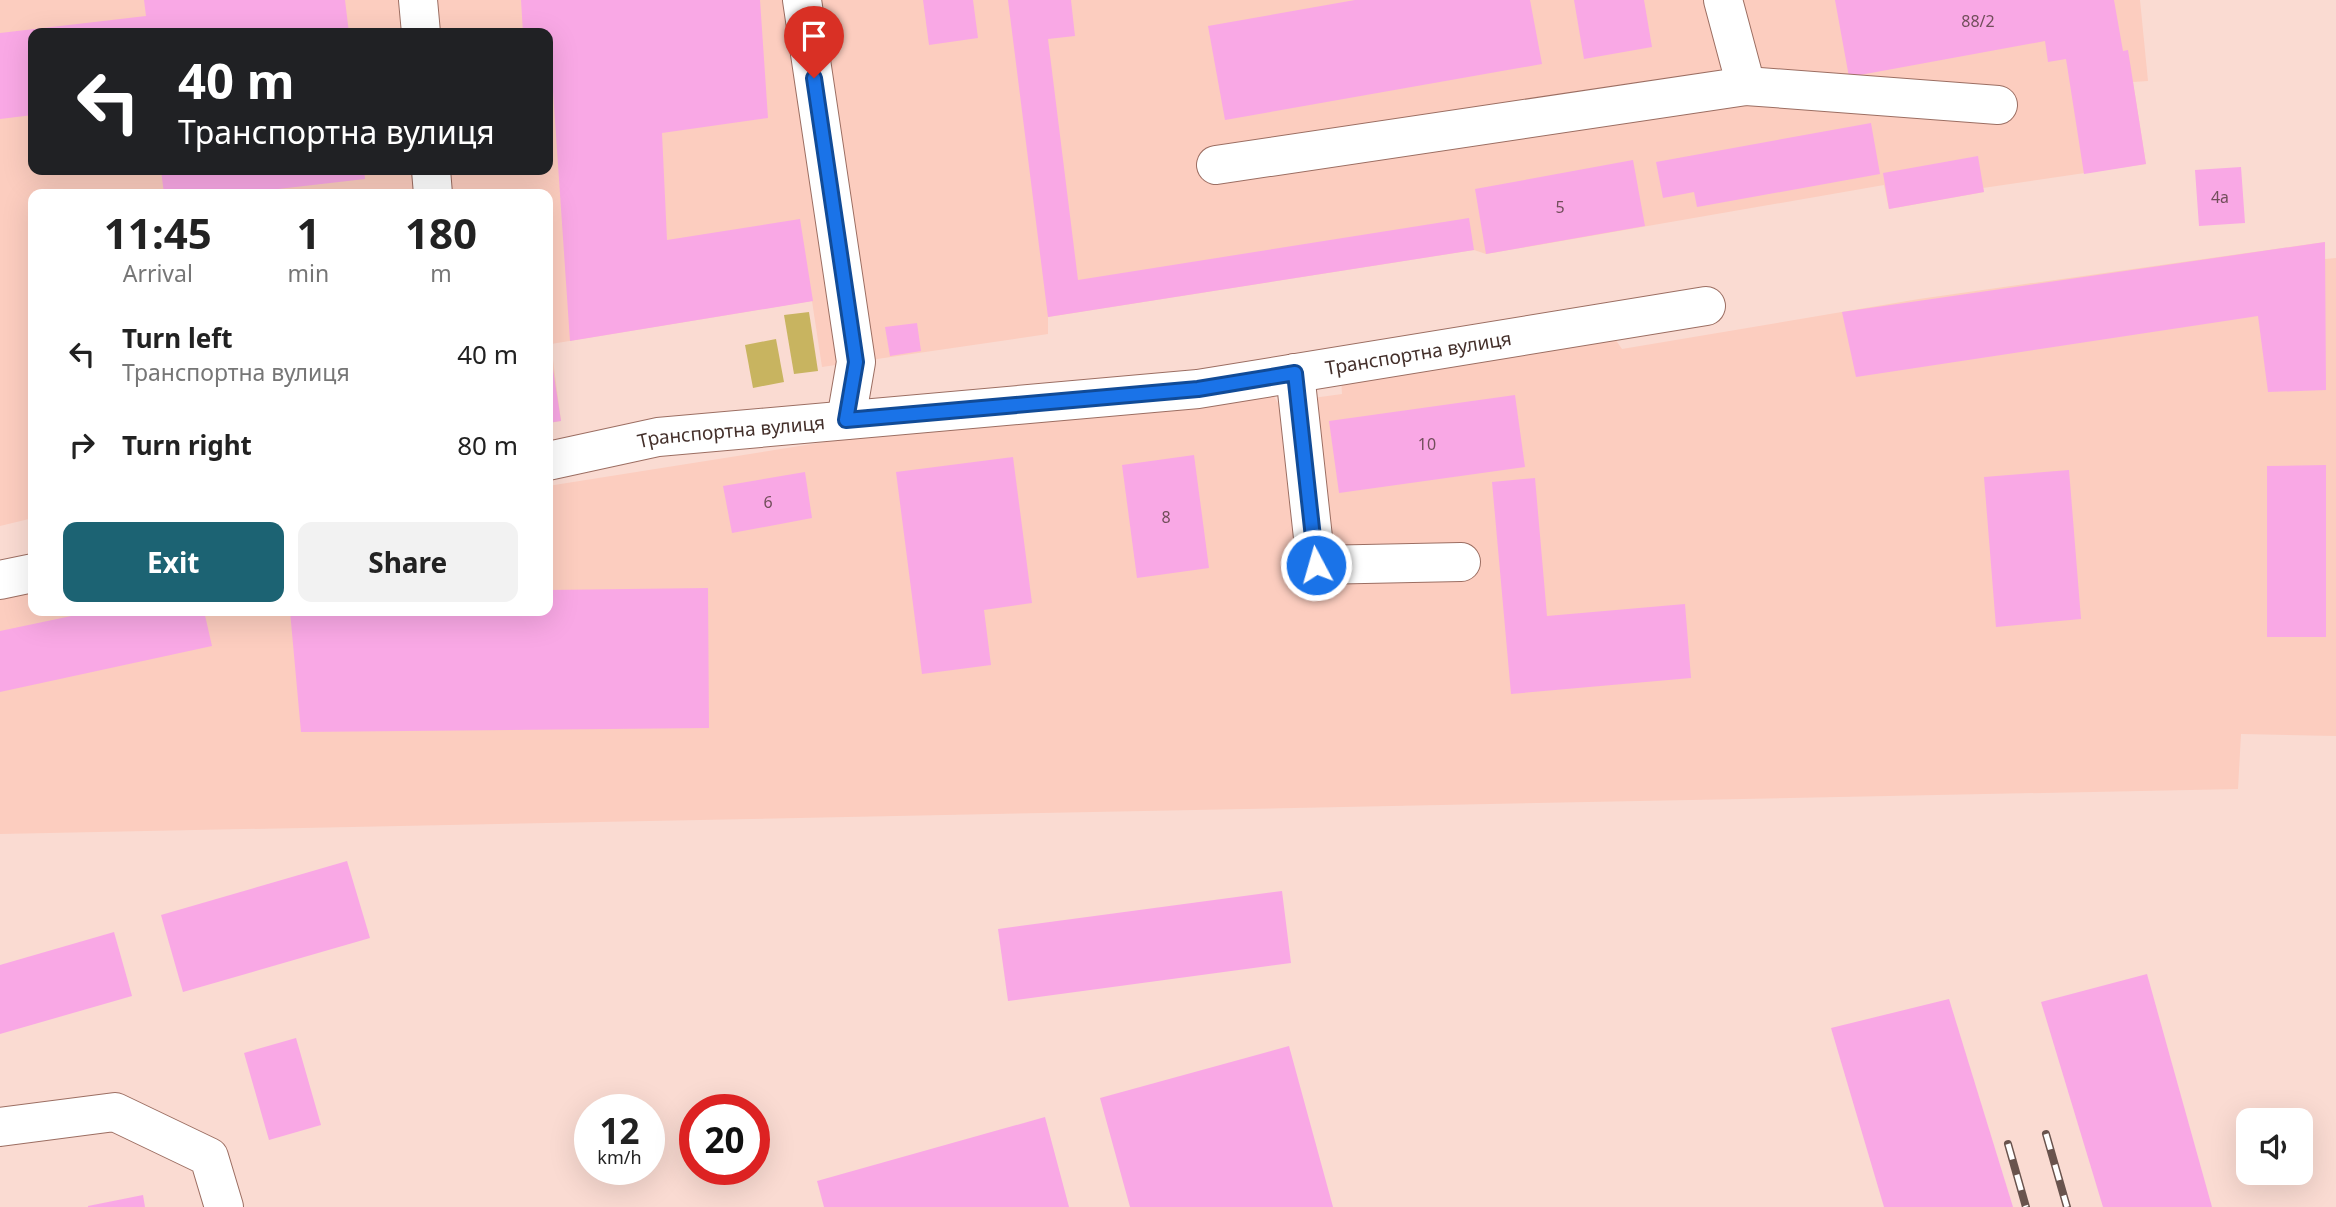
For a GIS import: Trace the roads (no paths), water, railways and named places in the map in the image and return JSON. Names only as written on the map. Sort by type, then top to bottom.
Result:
[{"type":"street","points":[[418,0],[421,28]]},
{"type":"street","points":[[802,0],[856,362],[846,420]]},
{"type":"street","points":[[1723,0],[1746,86]]},
{"type":"street","points":[[1216,165],[1746,86],[1998,105]]},
{"type":"street","name":"Транспортна вулиця","points":[[553,460],[658,437],[1198,389],[1706,306]]},
{"type":"street","points":[[1295,373],[1316,565],[1461,562]]},
{"type":"street","points":[[0,580],[28,574]]},
{"type":"street","points":[[0,1128],[115,1112],[209,1157],[224,1207]]},
{"type":"railway","points":[[2046,1134],[2067,1207]]},
{"type":"railway","points":[[2008,1144],[2026,1207]]}]
